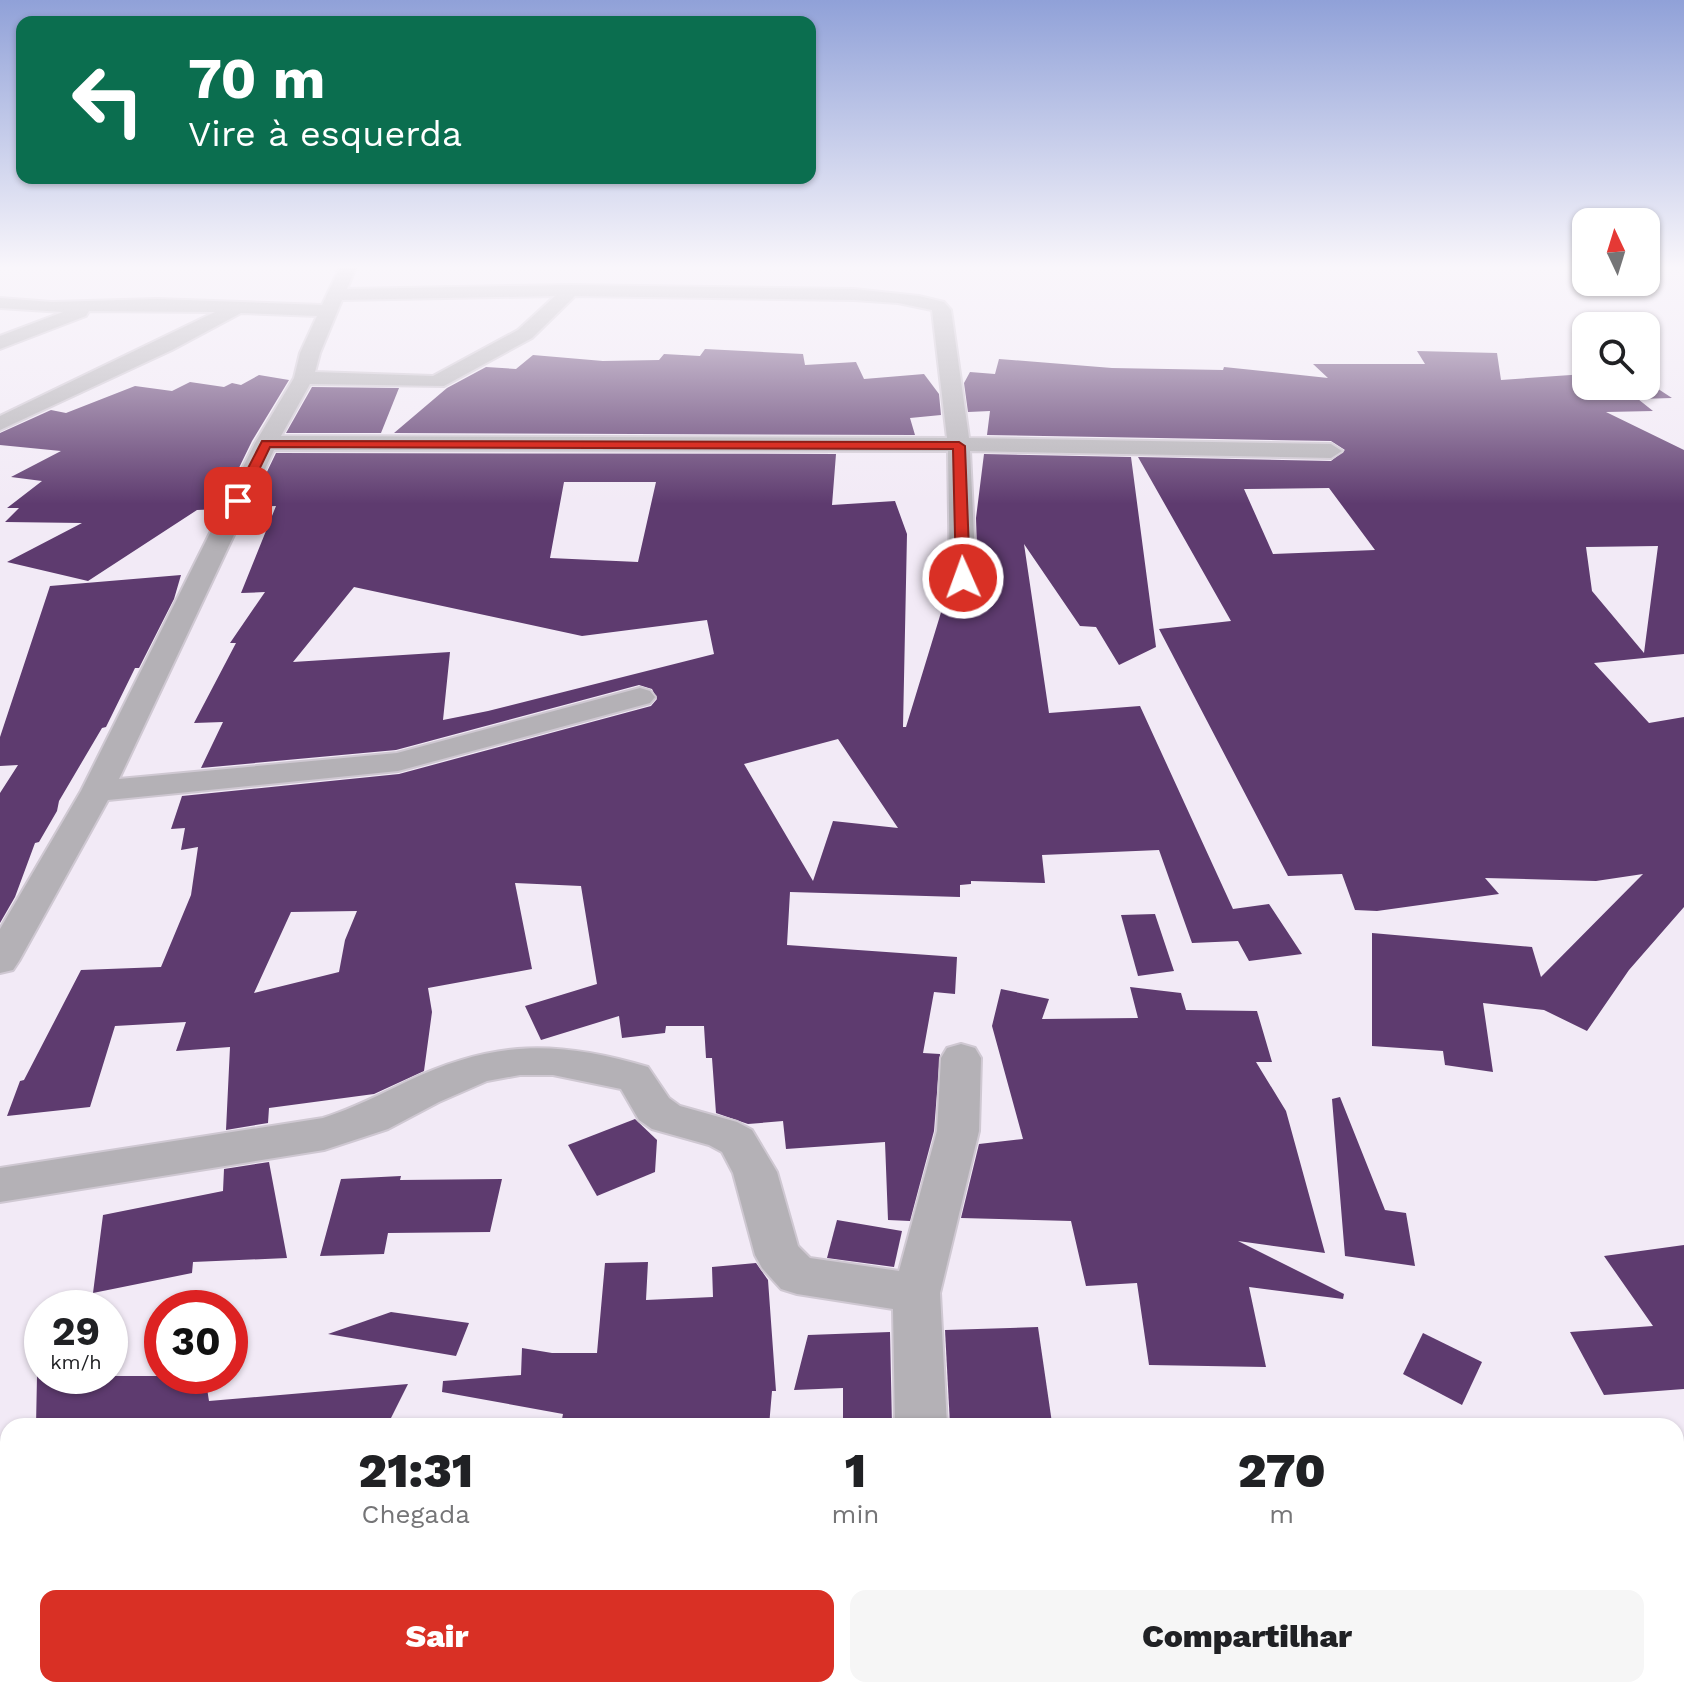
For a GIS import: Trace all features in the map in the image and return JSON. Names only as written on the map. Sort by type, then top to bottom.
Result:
[{"type":"street","points":[[0,424],[164,346]]},
{"type":"street","points":[[0,961],[97,791],[266,443],[304,378],[313,346]]},
{"type":"street","points":[[304,378],[437,382],[503,346]]},
{"type":"street","points":[[947,346],[959,446],[963,578]]},
{"type":"street","points":[[266,443],[1331,451]]},
{"type":"street","points":[[97,791],[398,762],[640,697]]},
{"type":"street","points":[[921,1418],[916,1293],[958,1131],[961,1058]]},
{"type":"street","points":[[0,1185],[324,1134],[373,1118],[424,1091],[480,1068],[520,1061],[553,1061],[634,1077],[654,1109],[667,1118],[722,1133],[737,1141],[755,1172],[778,1255],[797,1275],[916,1293]]},
{"type":"building","points":[[705,349],[803,354],[805,365],[856,362],[864,379],[924,374],[939,394],[941,415],[910,418],[915,435],[394,433],[447,388],[486,367],[516,369],[533,355],[603,361],[659,360],[664,354],[700,356]]},
{"type":"building","points":[[1417,351],[1497,353],[1501,380],[1572,375],[1572,400],[1639,400],[1653,411],[1606,412],[1684,450],[1684,654],[1594,663],[1649,723],[1684,717],[1684,907],[1629,970],[1587,1031],[1544,1010],[1483,1003],[1493,1072],[1445,1065],[1443,1051],[1372,1046],[1372,933],[1532,947],[1541,977],[1643,874],[1596,881],[1485,878],[1499,894],[1377,911],[1355,910],[1342,874],[1288,876],[1159,629],[1231,621],[1138,457],[1331,461],[1345,450],[1331,441],[987,435],[990,411],[968,412],[964,383],[970,372],[995,374],[999,359],[1112,368],[1223,370],[1224,367],[1328,378],[1313,364],[1425,364]],"holes":[[[1329,488],[1375,550],[1273,554],[1244,489]],[[1658,546],[1644,653],[1592,591],[1586,547]]]},
{"type":"building","points":[[259,375],[289,380],[252,441],[219,509],[197,510],[88,581],[7,562],[82,523],[5,522],[19,508],[7,508],[42,481],[11,477],[61,451],[0,445],[0,433],[51,410],[66,413],[135,386],[172,391],[190,382],[224,387],[232,383],[241,385]]},
{"type":"building","points":[[312,387],[399,388],[381,433],[286,433]]},
{"type":"building","points":[[1660,390],[1672,398],[1660,398]]},
{"type":"building","points":[[276,453],[836,454],[832,505],[895,501],[907,534],[903,727],[906,727],[950,583],[961,587],[965,601],[967,587],[974,586],[978,580],[976,518],[984,454],[1131,457],[1156,647],[1119,665],[1096,627],[1080,626],[1024,544],[1049,713],[1140,706],[1233,909],[1269,904],[1302,954],[1249,961],[1238,941],[1192,943],[1159,850],[1042,855],[1045,883],[971,881],[971,884],[960,885],[960,897],[790,892],[787,945],[957,957],[955,994],[934,992],[923,1053],[940,1054],[934,1131],[910,1221],[888,1220],[885,1142],[786,1149],[783,1121],[748,1124],[716,1113],[712,1058],[706,1058],[704,1026],[666,1026],[665,1033],[622,1038],[619,1016],[541,1040],[525,1006],[597,984],[581,886],[515,883],[532,969],[428,988],[432,1012],[424,1071],[374,1094],[269,1108],[268,1123],[226,1130],[230,1047],[176,1051],[186,1022],[115,1026],[90,1107],[7,1116],[20,1081],[24,1080],[81,970],[161,967],[191,895],[198,847],[181,850],[185,828],[171,829],[182,796],[399,774],[651,706],[657,699],[652,689],[639,685],[396,750],[201,768],[223,722],[194,723],[236,643],[230,643],[265,592],[241,593],[276,506],[250,507]],"holes":[[[564,482],[656,482],[638,562],[550,558]],[[354,587],[582,636],[707,620],[714,654],[443,720],[450,652],[293,662]],[[838,739],[898,828],[833,821],[813,881],[744,764]],[[357,911],[345,940],[339,972],[254,993],[291,912]]]},
{"type":"building","points":[[181,575],[174,599],[139,668],[135,668],[106,727],[102,728],[59,801],[57,811],[39,842],[35,843],[15,897],[0,923],[0,793],[18,765],[0,766],[0,737],[50,586]]},
{"type":"building","points":[[1155,914],[1174,971],[1138,976],[1121,915]]},
{"type":"building","points":[[1130,987],[1181,993],[1186,1010],[1257,1011],[1272,1062],[1256,1062],[1286,1111],[1325,1253],[1238,1241],[1344,1294],[1343,1299],[1249,1287],[1266,1367],[1149,1365],[1137,1283],[1086,1286],[1071,1221],[961,1218],[979,1144],[1023,1139],[992,1026],[1001,989],[1049,999],[1042,1019],[1138,1018]]},
{"type":"building","points":[[1340,1097],[1385,1210],[1406,1213],[1415,1266],[1345,1256],[1332,1099]]},
{"type":"building","points":[[635,1119],[657,1140],[655,1172],[597,1196],[568,1145]]},
{"type":"building","points":[[269,1162],[287,1258],[193,1262],[192,1273],[108,1290],[93,1290],[103,1215],[223,1191],[224,1169]]},
{"type":"building","points":[[401,1176],[400,1180],[502,1179],[490,1232],[388,1233],[384,1254],[320,1256],[341,1179]]},
{"type":"building","points":[[837,1220],[902,1231],[894,1267],[827,1258]]},
{"type":"building","points":[[1684,1245],[1684,1389],[1604,1395],[1570,1332],[1653,1326],[1604,1256]]},
{"type":"building","points":[[648,1262],[646,1300],[713,1297],[712,1267],[756,1263],[768,1280],[776,1391],[772,1391],[770,1418],[562,1418],[563,1414],[442,1392],[443,1381],[521,1375],[522,1348],[552,1353],[597,1353],[605,1263]]},
{"type":"building","points":[[391,1312],[469,1323],[456,1356],[328,1334]]},
{"type":"building","points":[[1038,1327],[1051,1418],[950,1418],[945,1330]]},
{"type":"building","points":[[890,1332],[892,1418],[843,1418],[843,1388],[794,1390],[808,1335]]},
{"type":"building","points":[[1423,1333],[1482,1362],[1462,1405],[1403,1374]]},
{"type":"building","points":[[128,1376],[144,1376],[144,1394],[208,1394],[209,1401],[408,1384],[391,1418],[36,1418],[37,1394],[128,1394]]},
{"type":"route","points":[[238,501],[266,443],[959,446],[963,578]]}]
